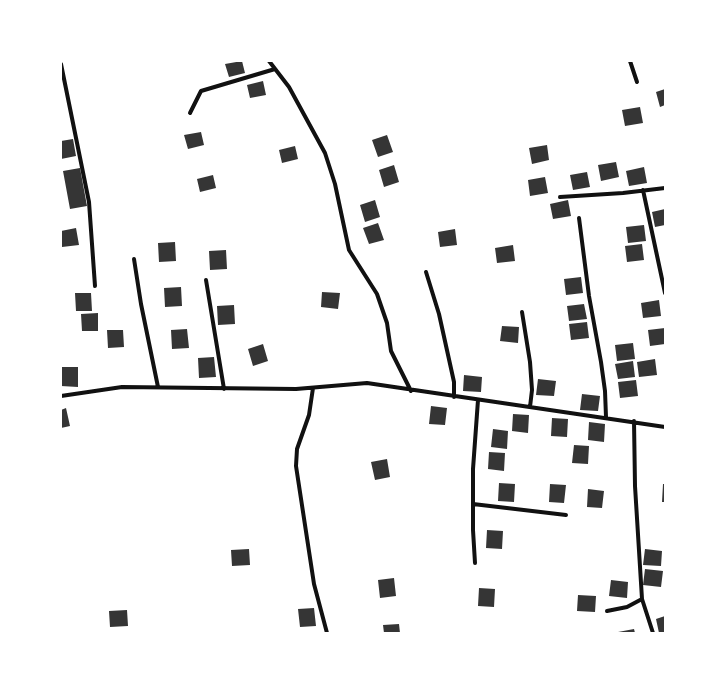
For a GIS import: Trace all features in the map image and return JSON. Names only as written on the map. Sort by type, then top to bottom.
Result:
[{"type":"street","points":[[268,61],[289,87],[325,153],[335,184],[349,250],[377,294],[387,323],[391,351],[412,390]]},
{"type":"street","points":[[630,61],[637,82]]},
{"type":"street","points":[[61,64],[89,202],[95,286]]},
{"type":"street","points":[[190,113],[202,91],[275,69]]},
{"type":"street","points":[[560,197],[623,193],[665,188]]},
{"type":"street","points":[[643,190],[665,293]]},
{"type":"street","points":[[579,218],[589,296],[603,376],[606,417]]},
{"type":"street","points":[[134,259],[141,304],[158,387]]},
{"type":"street","points":[[426,272],[439,314],[454,382],[454,397]]},
{"type":"street","points":[[206,280],[224,389]]},
{"type":"street","points":[[522,312],[532,383],[530,407]]},
{"type":"street","points":[[61,396],[122,387],[224,389],[313,388],[367,383],[454,397],[634,421],[665,427]]},
{"type":"street","points":[[313,388],[309,415],[297,449],[296,466],[314,584],[327,633]]},
{"type":"street","points":[[475,563],[473,469],[478,400]]},
{"type":"street","points":[[634,421],[635,486],[642,599],[653,633]]},
{"type":"street","points":[[473,504],[566,515]]},
{"type":"street","points":[[607,611],[627,607],[642,599]]},
{"type":"building","points":[[242,61],[245,73],[229,77],[225,64]]},
{"type":"building","points":[[263,81],[266,95],[250,98],[247,85]]},
{"type":"building","points":[[665,89],[665,105],[660,107],[656,92]]},
{"type":"building","points":[[640,107],[643,123],[625,126],[622,110]]},
{"type":"building","points":[[201,132],[204,145],[188,149],[184,135]]},
{"type":"building","points":[[387,135],[393,152],[378,157],[372,140]]},
{"type":"building","points":[[73,139],[76,156],[61,159],[61,141]]},
{"type":"building","points":[[547,145],[549,160],[532,164],[529,148]]},
{"type":"building","points":[[295,146],[298,159],[282,163],[279,150]]},
{"type":"building","points":[[616,162],[619,177],[601,181],[598,165]]},
{"type":"building","points":[[394,165],[399,182],[384,187],[379,170]]},
{"type":"building","points":[[644,167],[647,183],[629,186],[626,171]]},
{"type":"building","points":[[80,168],[87,206],[70,209],[63,171]]},
{"type":"building","points":[[587,172],[590,187],[573,190],[570,175]]},
{"type":"building","points":[[213,175],[216,188],[200,192],[197,179]]},
{"type":"building","points":[[545,177],[548,193],[530,196],[528,180]]},
{"type":"building","points":[[375,200],[380,217],[365,222],[360,205]]},
{"type":"building","points":[[568,200],[571,216],[553,219],[550,204]]},
{"type":"building","points":[[665,209],[665,225],[655,227],[652,212]]},
{"type":"building","points":[[378,223],[384,240],[369,244],[363,228]]},
{"type":"building","points":[[644,225],[646,241],[628,243],[626,227]]},
{"type":"building","points":[[76,228],[79,245],[62,247],[61,231]]},
{"type":"building","points":[[455,229],[457,245],[440,247],[438,232]]},
{"type":"building","points":[[175,242],[176,261],[159,262],[158,243]]},
{"type":"building","points":[[642,244],[644,260],[627,262],[625,246]]},
{"type":"building","points":[[513,245],[515,261],[497,263],[495,248]]},
{"type":"building","points":[[226,250],[227,269],[210,270],[209,251]]},
{"type":"building","points":[[581,277],[583,293],[566,295],[564,279]]},
{"type":"building","points":[[181,287],[182,306],[165,307],[164,288]]},
{"type":"building","points":[[322,292],[340,293],[338,309],[321,307]]},
{"type":"building","points":[[75,293],[91,293],[92,311],[76,311]]},
{"type":"building","points":[[659,300],[661,316],[643,318],[641,303]]},
{"type":"building","points":[[584,304],[587,319],[569,321],[567,306]]},
{"type":"building","points":[[234,305],[235,324],[218,325],[217,306]]},
{"type":"building","points":[[98,313],[98,331],[82,331],[81,314]]},
{"type":"building","points":[[587,322],[589,338],[571,340],[569,324]]},
{"type":"building","points":[[502,326],[519,327],[518,343],[500,341]]},
{"type":"building","points":[[665,328],[665,344],[650,346],[648,330]]},
{"type":"building","points":[[187,329],[189,348],[172,349],[171,330]]},
{"type":"building","points":[[107,330],[123,330],[124,347],[108,348]]},
{"type":"building","points":[[633,343],[635,359],[617,361],[615,345]]},
{"type":"building","points":[[263,344],[268,361],[253,366],[248,349]]},
{"type":"building","points":[[214,357],[216,377],[199,378],[198,358]]},
{"type":"building","points":[[655,359],[657,375],[639,377],[637,362]]},
{"type":"building","points":[[633,361],[635,377],[618,379],[615,364]]},
{"type":"building","points":[[61,367],[78,367],[78,387],[61,386]]},
{"type":"building","points":[[464,375],[482,377],[481,392],[463,391]]},
{"type":"building","points":[[538,379],[556,381],[554,396],[536,395]]},
{"type":"building","points":[[636,380],[638,396],[620,398],[618,382]]},
{"type":"building","points":[[582,394],[600,396],[598,411],[580,410]]},
{"type":"building","points":[[431,406],[447,408],[445,425],[429,424]]},
{"type":"building","points":[[66,408],[70,426],[61,428],[61,410]]},
{"type":"building","points":[[513,414],[529,415],[528,433],[512,431]]},
{"type":"building","points":[[552,418],[568,419],[567,437],[551,436]]},
{"type":"building","points":[[589,422],[605,424],[604,442],[588,440]]},
{"type":"building","points":[[493,429],[508,431],[507,449],[491,447]]},
{"type":"building","points":[[574,445],[589,446],[588,464],[572,463]]},
{"type":"building","points":[[489,452],[505,453],[504,471],[488,469]]},
{"type":"building","points":[[387,459],[390,477],[375,480],[371,462]]},
{"type":"building","points":[[499,483],[515,484],[514,502],[498,501]]},
{"type":"building","points":[[550,484],[566,485],[564,503],[549,502]]},
{"type":"building","points":[[663,484],[665,484],[665,502],[662,502]]},
{"type":"building","points":[[588,489],[604,491],[602,508],[587,507]]},
{"type":"building","points":[[487,530],[503,531],[502,549],[486,548]]},
{"type":"building","points":[[249,549],[250,565],[232,566],[231,550]]},
{"type":"building","points":[[645,549],[662,551],[661,566],[643,565]]},
{"type":"building","points":[[645,569],[663,571],[661,587],[643,585]]},
{"type":"building","points":[[394,578],[396,596],[380,598],[378,580]]},
{"type":"building","points":[[611,580],[628,582],[627,598],[609,596]]},
{"type":"building","points":[[479,588],[495,589],[494,607],[478,606]]},
{"type":"building","points":[[578,595],[596,596],[595,612],[577,611]]},
{"type":"building","points":[[314,608],[316,626],[300,627],[298,609]]},
{"type":"building","points":[[127,610],[128,626],[110,627],[109,611]]},
{"type":"building","points":[[665,616],[665,633],[659,633],[656,619]]},
{"type":"building","points":[[399,624],[400,633],[384,633],[383,625]]},
{"type":"building","points":[[634,629],[635,633],[618,633],[618,632]]}]
